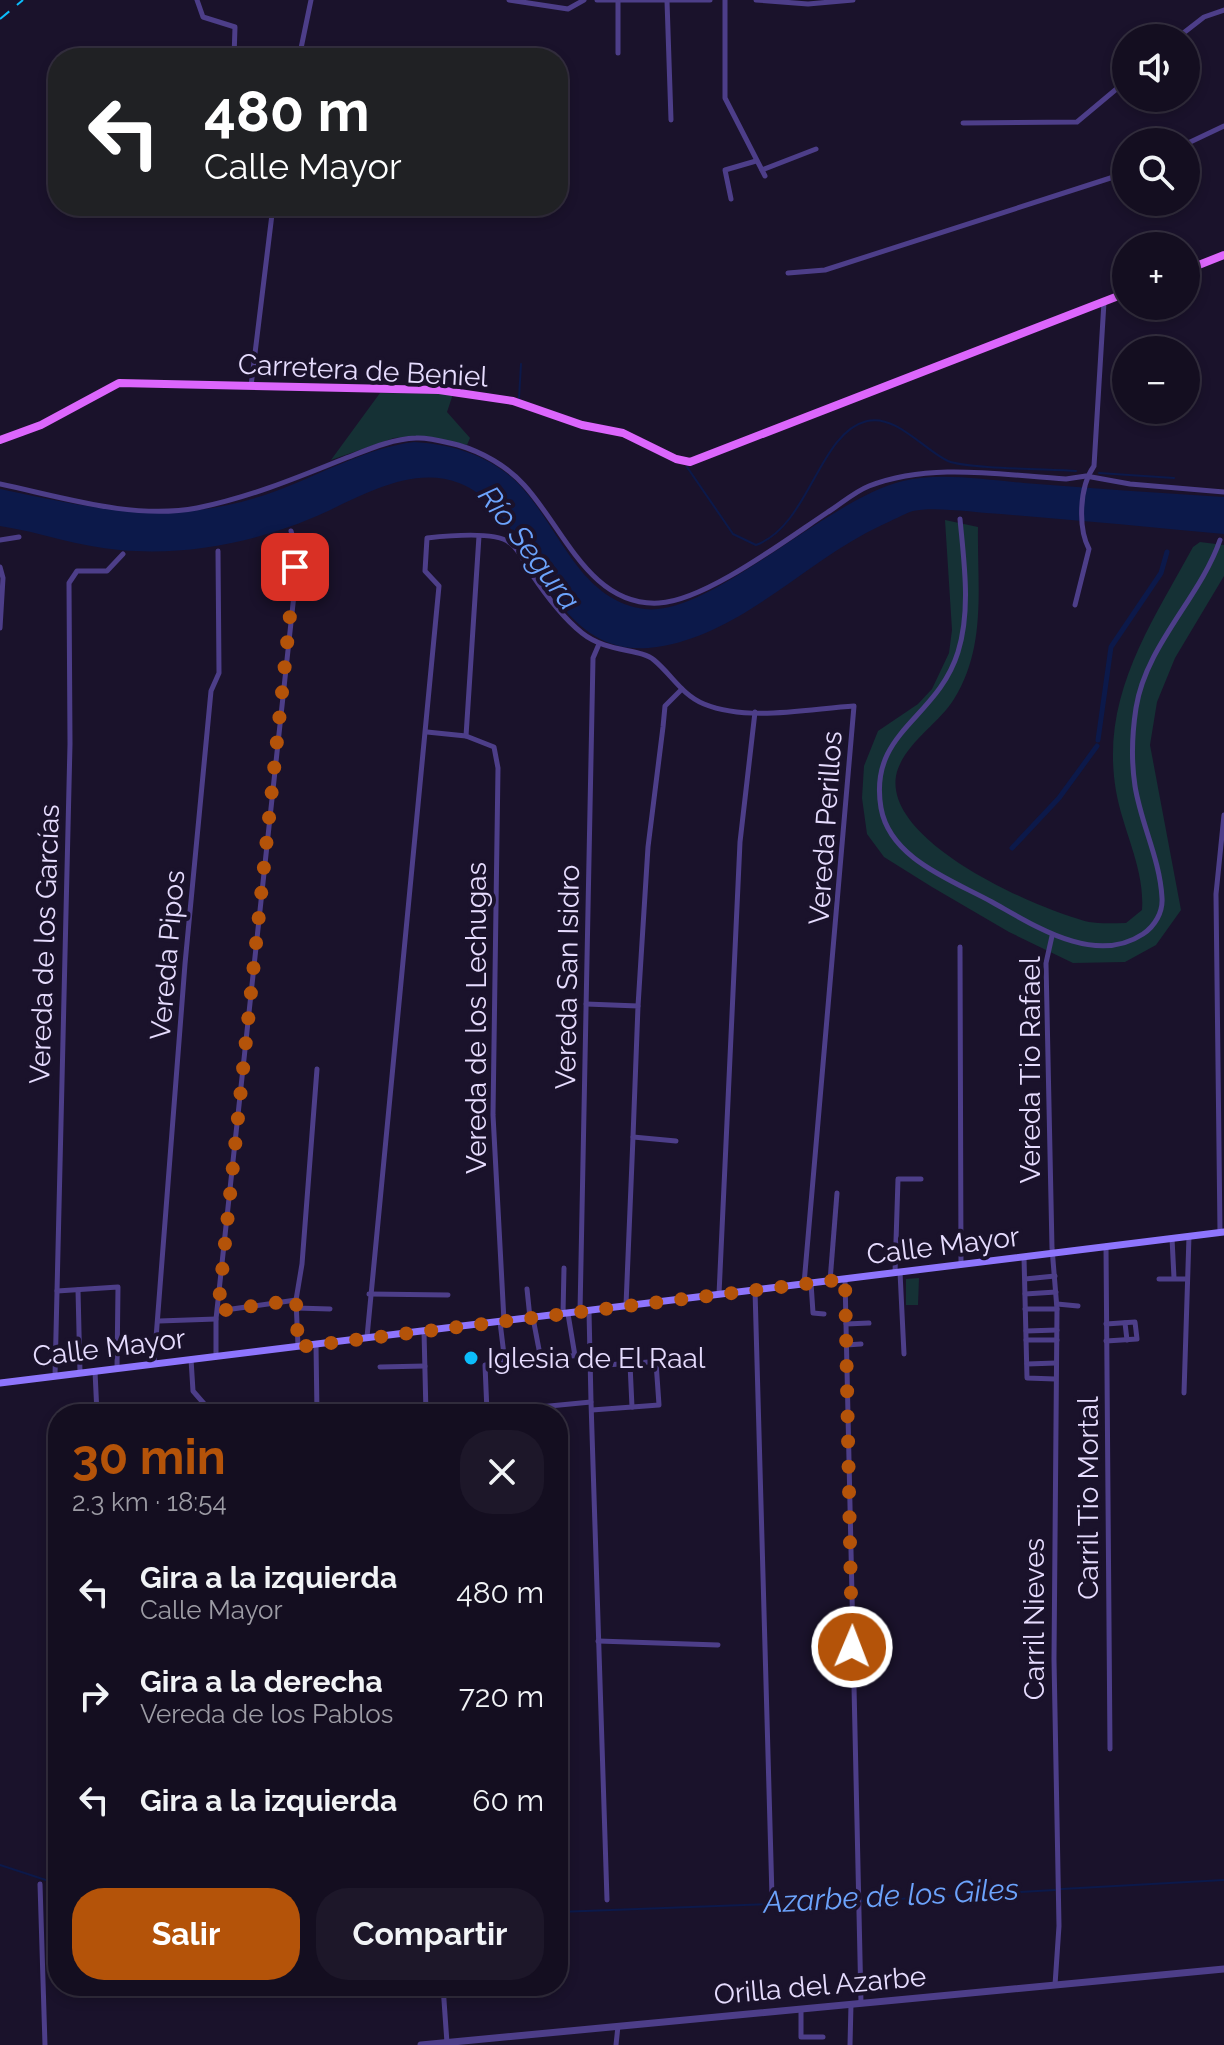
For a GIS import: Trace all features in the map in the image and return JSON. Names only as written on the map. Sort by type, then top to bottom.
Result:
[{"type":"main road","points":[[1200,264],[1224,255]]},
{"type":"main road","name":"Carretera de Beniel","points":[[0,440],[41,425],[119,383],[439,390],[504,399],[582,425],[623,433],[676,459],[690,462],[1112,299]]},
{"type":"main road","name":"Calle Mayor","points":[[0,1383],[1222,1232]]},
{"type":"street","points":[[197,0],[203,17],[235,27],[234,48]]},
{"type":"street","points":[[301,48],[311,0]]},
{"type":"street","points":[[509,0],[568,9],[584,0]]},
{"type":"street","points":[[597,0],[710,0]]},
{"type":"street","points":[[725,0],[725,98],[763,173],[816,149]]},
{"type":"street","points":[[756,0],[808,4],[853,0]]},
{"type":"street","points":[[667,1],[671,120]]},
{"type":"street","points":[[618,2],[618,53]]},
{"type":"street","points":[[1195,24],[1224,10]]},
{"type":"street","points":[[963,123],[1077,122],[1112,93]]},
{"type":"street","points":[[1200,137],[1224,126]]},
{"type":"street","points":[[731,199],[725,170],[756,161]]},
{"type":"street","points":[[788,273],[825,270],[1112,178]]},
{"type":"street","points":[[251,386],[272,216]]},
{"type":"street","points":[[1075,605],[1089,549],[1081,534],[1086,476],[1094,466],[1104,302]]},
{"type":"street","points":[[0,484],[97,505],[153,510],[194,508],[249,496],[389,442],[418,437],[458,445],[492,459],[523,483],[582,564],[597,579],[627,599],[655,604],[676,602],[707,588],[865,488],[897,476],[941,471],[1066,479],[1086,476],[1130,484],[1224,492]]},
{"type":"street","points":[[960,519],[965,577],[958,652],[939,694],[893,741],[880,765],[881,810],[893,839],[920,863],[1052,936],[1104,946],[1128,943],[1157,920],[1162,899],[1135,788],[1132,745],[1137,703],[1151,665],[1220,540]]},
{"type":"street","points":[[216,1357],[216,1319],[296,576],[296,548],[291,531]]},
{"type":"street","points":[[367,1338],[439,586],[425,571],[427,538],[479,536],[466,736],[427,732]]},
{"type":"street","name":"Vereda Perillos","points":[[479,536],[496,537],[510,543],[565,616],[599,644],[652,658],[682,689],[703,704],[723,710],[755,712],[854,706],[808,1284]]},
{"type":"street","points":[[0,540],[19,537]]},
{"type":"street","name":"Vereda Pipos","points":[[154,1364],[199,811],[211,691],[219,673],[218,551]]},
{"type":"street","name":"Vereda de los Garcías","points":[[55,1376],[70,744],[69,583],[77,571],[107,571],[123,554]]},
{"type":"street","points":[[0,567],[0,628]]},
{"type":"street","name":"Vereda San Isidro","points":[[580,1312],[593,658],[599,644]]},
{"type":"street","points":[[626,1306],[648,847],[665,706],[682,689]]},
{"type":"street","points":[[719,1294],[740,842],[755,712]]},
{"type":"street","name":"Vereda de los Lechugas","points":[[466,736],[494,747],[498,768],[493,1115],[502,1322]]},
{"type":"street","points":[[1222,1232],[1216,894],[1224,815]]},
{"type":"street","name":"Vereda Tio Rafael","points":[[1052,936],[1046,963],[1053,1253]]},
{"type":"street","points":[[960,947],[961,1265]]},
{"type":"street","points":[[586,1004],[638,1006]]},
{"type":"street","points":[[298,1347],[296,1300],[302,1264],[317,1069]]},
{"type":"street","points":[[633,1137],[676,1141]]},
{"type":"street","points":[[904,1354],[897,1273],[898,1179],[921,1179]]},
{"type":"street","points":[[830,1281],[837,1193]]},
{"type":"street","points":[[1184,1393],[1189,1236]]},
{"type":"street","points":[[1172,1238],[1174,1278]]},
{"type":"street","name":"Carril Tio Mortal","points":[[1106,1246],[1110,1749]]},
{"type":"street","name":"Carril Nieves","points":[[1053,1253],[1058,1330],[1055,1379],[1054,1659],[1059,1926],[1055,1985]]},
{"type":"street","points":[[1024,1257],[1027,1378],[1055,1379]]},
{"type":"street","points":[[564,1268],[566,1314],[575,1356]]},
{"type":"street","points":[[1025,1279],[1055,1276]]},
{"type":"street","points":[[845,1279],[861,2003]]},
{"type":"street","points":[[1159,1279],[1187,1279]]},
{"type":"street","points":[[808,1284],[813,1313],[824,1314]]},
{"type":"street","points":[[57,1291],[118,1287],[117,1368]]},
{"type":"street","points":[[527,1289],[541,1360]]},
{"type":"street","points":[[78,1290],[80,1373]]},
{"type":"street","points":[[755,1290],[772,1897]]},
{"type":"street","points":[[1025,1294],[1056,1292]]},
{"type":"street","points":[[369,1294],[448,1295]]},
{"type":"street","points":[[218,1311],[296,1300]]},
{"type":"street","points":[[1025,1309],[1078,1306]]},
{"type":"street","points":[[296,1308],[330,1309]]},
{"type":"street","points":[[589,1311],[607,1900]]},
{"type":"street","points":[[159,1321],[216,1319]]},
{"type":"street","points":[[502,1322],[505,1363]]},
{"type":"street","points":[[1106,1324],[1135,1322],[1137,1339],[1106,1341]]},
{"type":"street","points":[[846,1324],[869,1323]]},
{"type":"street","points":[[1125,1323],[1127,1340]]},
{"type":"street","points":[[1026,1331],[1058,1330]]},
{"type":"street","points":[[424,1331],[426,1404]]},
{"type":"street","points":[[1026,1340],[1058,1340]]},
{"type":"street","points":[[316,1344],[317,1404]]},
{"type":"street","points":[[846,1345],[861,1344]]},
{"type":"street","points":[[487,1404],[485,1365],[590,1354]]},
{"type":"street","points":[[191,1359],[193,1391],[204,1404]]},
{"type":"street","points":[[591,1366],[693,1359]]},
{"type":"street","points":[[592,1410],[659,1405],[656,1362]]},
{"type":"street","points":[[1027,1364],[1056,1363]]},
{"type":"street","points":[[630,1364],[632,1407]]},
{"type":"street","points":[[380,1367],[425,1366]]},
{"type":"street","points":[[95,1371],[97,1404]]},
{"type":"street","points":[[568,1404],[591,1402]]},
{"type":"street","points":[[598,1641],[718,1645]]},
{"type":"street","points":[[40,1884],[45,2045]]},
{"type":"street","name":"Orilla del Azarbe","points":[[421,2045],[1224,1969]]},
{"type":"street","points":[[444,1996],[447,2043]]},
{"type":"street","points":[[850,2045],[851,2004]]},
{"type":"street","points":[[801,2009],[801,2037],[823,2037]]},
{"type":"street","points":[[616,2045],[618,2026]]},
{"type":"green space","points":[[380,393],[453,394],[447,412],[470,438],[467,445],[422,436],[394,438],[331,460]]},
{"type":"green space","points":[[945,520],[978,527],[976,637],[972,658],[954,699],[905,754],[896,776],[899,801],[914,825],[969,869],[1035,903],[1094,923],[1126,923],[1142,910],[1140,880],[1119,806],[1113,757],[1115,724],[1132,663],[1193,547],[1200,542],[1224,545],[1224,576],[1175,658],[1157,702],[1150,745],[1181,910],[1156,945],[1125,962],[1073,963],[1009,932],[884,857],[867,834],[862,798],[864,766],[878,731],[918,704],[932,689],[949,653],[952,630]]},
{"type":"green space","points":[[919,1278],[918,1305],[906,1305],[906,1279]]},
{"type":"water","name":"Río Segura","points":[[414,442],[462,450],[505,472],[523,488],[582,572],[620,602],[645,609],[672,607],[702,595],[873,492],[917,478],[963,478],[1224,497],[1224,534],[956,510],[913,511],[854,540],[746,612],[718,627],[657,647],[619,646],[590,633],[565,610],[507,523],[485,499],[459,483],[440,478],[402,481],[289,527],[242,541],[193,549],[144,551],[105,548],[0,526],[0,489],[105,509],[171,512],[204,509],[276,491],[361,456]]},
{"type":"waterway","points":[[519,398],[521,364]]},
{"type":"waterway","points":[[687,467],[733,534],[756,545],[774,534],[789,519],[837,443],[850,429],[867,421],[889,423],[939,456],[958,464],[1076,471]]},
{"type":"waterway","points":[[1099,473],[1174,478]]},
{"type":"waterway","points":[[1098,740],[1111,647],[1161,573],[1167,552]]},
{"type":"waterway","points":[[1012,848],[1059,798],[1097,746]]},
{"type":"waterway","name":"Azarbe de los Giles","points":[[0,1865],[48,1881]]},
{"type":"waterway","name":"Azarbe de los Giles","points":[[1061,1889],[1224,1880]]},
{"type":"waterway","name":"Azarbe de los Giles","points":[[862,1901],[1055,1890]]},
{"type":"waterway","name":"Azarbe de los Giles","points":[[568,1912],[855,1901]]},
{"type":"railway","points":[[0,19],[23,0]]},
{"type":"place","name":"Iglesia de El Raal","points":[[471,1358]]},
{"type":"route","points":[[295,567],[218,1311],[296,1300],[298,1347],[845,1279],[852,1647]]}]
